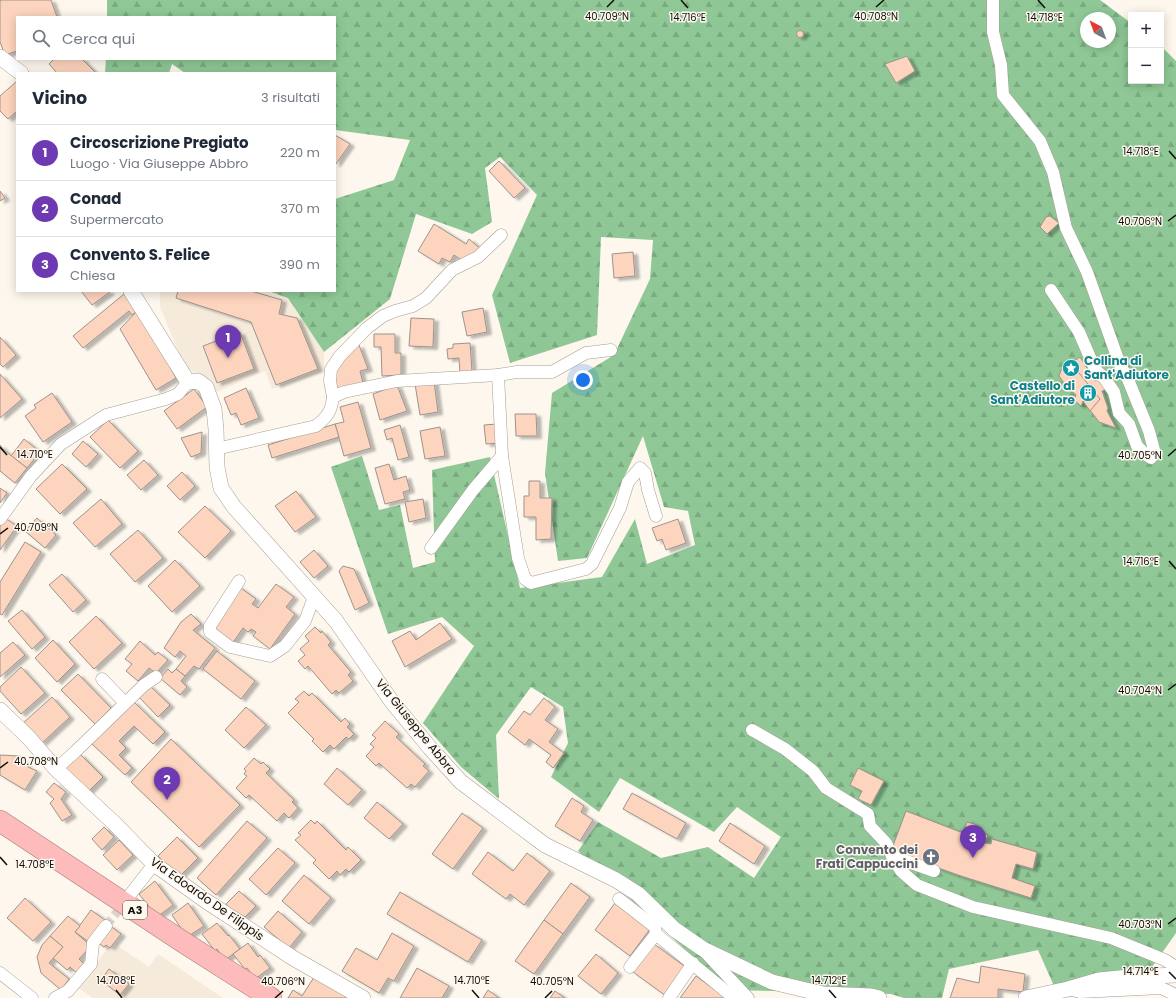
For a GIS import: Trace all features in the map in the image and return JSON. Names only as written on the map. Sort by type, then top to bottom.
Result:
[{"type":"highway","name":"A3","points":[[0,821],[183,942],[271,998]]},
{"type":"highway","name":"A3","points":[[0,839],[244,998]]},
{"type":"street","points":[[993,0],[993,32],[1001,65],[1003,95],[1040,141],[1053,172],[1066,228],[1087,272],[1120,365],[1127,377],[1144,416],[1154,450],[1151,458],[1138,446],[1129,424],[1119,413],[1114,392],[1105,379],[1095,369],[1079,332],[1051,290]]},
{"type":"street","points":[[0,57],[20,72]]},
{"type":"street","points":[[216,449],[316,426],[326,418],[332,408],[334,396],[330,381],[331,369],[340,356],[367,328],[383,316],[394,311],[413,306],[426,298],[452,270],[478,257],[501,235]]},
{"type":"street","points":[[0,519],[31,476],[61,444],[106,415],[166,399],[178,394],[188,382],[132,292]]},
{"type":"street","points":[[334,396],[344,392],[397,381],[498,375],[517,372],[552,372],[586,352],[611,350]]},
{"type":"street","points":[[498,375],[502,456],[518,558],[525,579],[531,583],[586,569],[592,564],[620,508],[628,482],[640,468],[645,473],[648,490],[656,516]]},
{"type":"street","name":"Via Giuseppe Abbro","points":[[188,382],[198,382],[206,387],[214,409],[217,467],[222,488],[234,507],[336,621],[392,702],[430,748],[461,782],[545,845],[616,880],[638,894],[674,929],[703,949],[772,982],[823,994],[870,996],[879,998]]},
{"type":"street","points":[[431,548],[473,490],[502,456]]},
{"type":"street","points":[[239,581],[210,626],[210,632],[230,647],[270,656],[285,646],[305,621],[314,597]]},
{"type":"street","points":[[56,769],[125,703],[156,677]]},
{"type":"street","points":[[102,680],[125,703]]},
{"type":"street","points":[[0,730],[5,718]]},
{"type":"street","name":"Via Edoardo De Filippis","points":[[5,718],[28,737],[56,769],[93,803],[154,864],[206,901],[286,953],[363,998]]},
{"type":"street","points":[[752,730],[785,749],[814,771],[826,788],[868,814],[870,826],[886,843],[901,871],[916,885],[973,907],[1111,938],[1165,960],[1176,968]]},
{"type":"street","points":[[892,856],[934,870]]},
{"type":"street","points":[[129,896],[154,864]]},
{"type":"street","points":[[619,899],[655,927],[656,934],[734,998]]},
{"type":"street","points":[[55,998],[68,991],[91,964],[93,943],[106,926]]},
{"type":"street","points":[[630,967],[656,934]]},
{"type":"street","points":[[703,949],[746,998]]},
{"type":"street","points":[[670,998],[693,963]]},
{"type":"street","points":[[0,973],[32,998]]},
{"type":"street","points":[[1026,998],[1068,989],[1099,980],[1176,975]]},
{"type":"street","points":[[1068,989],[1080,992],[1161,988],[1176,995]]},
{"type":"shaded area","points":[[160,292],[271,292],[288,298],[324,352],[324,372],[272,389],[265,371],[217,392],[201,376],[185,367],[160,307]]},
{"type":"shaded area","points":[[118,946],[149,967],[158,954],[223,998],[93,998],[77,987],[108,948],[114,952]]},
{"type":"green space","points":[[107,0],[1100,0],[1128,21],[1128,84],[1164,84],[1164,49],[1176,61],[1176,933],[1152,967],[1054,986],[1038,950],[949,969],[942,998],[904,998],[891,994],[729,990],[578,851],[598,822],[661,858],[708,847],[754,878],[781,837],[737,807],[714,832],[620,778],[599,812],[551,777],[568,743],[563,707],[531,687],[496,735],[499,799],[461,767],[423,723],[474,646],[442,617],[388,634],[331,467],[362,456],[379,510],[400,505],[413,568],[435,562],[432,470],[490,457],[520,588],[602,577],[635,519],[647,564],[695,545],[688,511],[664,507],[643,436],[587,558],[558,561],[545,473],[552,393],[614,355],[650,279],[653,240],[601,237],[597,335],[510,363],[492,295],[537,195],[500,157],[485,168],[492,222],[472,234],[416,214],[390,299],[324,352],[288,298],[271,292],[336,292],[336,199],[394,180],[410,140],[336,130],[336,72],[184,72],[172,64],[169,72],[105,72],[106,60],[336,60],[336,16],[107,16]]},
{"type":"building","points":[[51,0],[57,16],[16,16],[16,51],[5,55],[0,42],[0,1]]},
{"type":"building","points":[[800,31],[803,34],[800,37],[797,34]]},
{"type":"building","points":[[907,56],[915,71],[896,83],[885,64]]},
{"type":"building","points":[[53,60],[83,60],[95,72],[56,72],[49,64]]},
{"type":"building","points":[[16,82],[16,112],[8,119],[0,111],[0,96]]},
{"type":"building","points":[[336,136],[350,144],[336,164]]},
{"type":"building","points":[[499,161],[525,188],[514,198],[489,171]]},
{"type":"building","points":[[0,191],[5,198],[0,201]]},
{"type":"building","points":[[1050,216],[1059,223],[1047,234],[1040,227],[1046,217]]},
{"type":"building","points":[[434,224],[466,244],[469,239],[482,250],[463,261],[454,255],[450,262],[442,258],[439,264],[418,251]]},
{"type":"building","points":[[633,252],[635,276],[614,278],[612,254]]},
{"type":"building","points":[[82,292],[110,292],[92,305]]},
{"type":"building","points":[[178,292],[254,292],[282,300],[279,314],[297,318],[318,369],[276,385],[251,322],[176,298]]},
{"type":"building","points":[[124,294],[138,310],[132,315],[129,311],[83,348],[73,336]]},
{"type":"building","points":[[483,308],[487,332],[467,336],[462,312]]},
{"type":"building","points":[[138,310],[176,378],[156,390],[120,329]]},
{"type":"building","points":[[411,318],[434,319],[433,347],[409,346]]},
{"type":"building","points":[[240,332],[254,369],[217,383],[203,346]]},
{"type":"building","points":[[374,334],[395,334],[395,353],[401,353],[401,375],[382,376],[381,347],[374,347]]},
{"type":"building","points":[[0,337],[16,355],[3,367],[0,364]]},
{"type":"building","points":[[470,343],[472,372],[460,373],[459,358],[448,359],[447,349],[453,348],[453,344]]},
{"type":"building","points":[[359,345],[368,369],[360,371],[363,383],[336,392],[332,381],[336,364],[346,353]]},
{"type":"building","name":"Castello di Sant'Adiutore","points":[[1080,357],[1095,381],[1101,379],[1107,389],[1102,391],[1108,408],[1107,411],[1116,428],[1099,422],[1083,401],[1081,406],[1074,400],[1076,395],[1067,387],[1059,376],[1061,370]]},
{"type":"building","points":[[1071,363],[1100,399],[1090,411],[1083,401],[1081,406],[1074,400],[1076,395],[1067,387],[1059,376],[1061,370]]},
{"type":"building","points":[[0,374],[22,399],[0,418]]},
{"type":"building","points":[[434,381],[438,412],[420,415],[415,384]]},
{"type":"building","points":[[397,385],[407,411],[380,420],[373,394]]},
{"type":"building","points":[[246,388],[259,418],[241,425],[236,413],[231,415],[224,398]]},
{"type":"building","points":[[194,389],[207,407],[177,429],[164,411]]},
{"type":"building","points":[[52,393],[72,422],[43,442],[25,416],[36,408],[34,405]]},
{"type":"building","points":[[358,402],[371,448],[344,456],[335,424],[344,422],[340,407]]},
{"type":"building","points":[[515,414],[536,414],[537,436],[516,436]]},
{"type":"building","points":[[108,420],[138,451],[120,468],[90,437]]},
{"type":"building","points":[[335,424],[339,437],[272,458],[268,445]]},
{"type":"building","points":[[497,424],[499,443],[486,444],[484,425]]},
{"type":"building","points":[[400,425],[409,457],[398,460],[392,438],[387,440],[384,430]]},
{"type":"building","points":[[440,427],[445,456],[425,459],[420,431]]},
{"type":"building","points":[[202,432],[201,453],[191,457],[181,438]]},
{"type":"building","points":[[24,439],[40,452],[27,468],[11,456]]},
{"type":"building","points":[[83,441],[98,454],[86,467],[72,454]]},
{"type":"building","points":[[0,445],[4,450],[27,468],[15,483],[0,471]]},
{"type":"building","points":[[144,460],[158,475],[141,490],[127,475]]},
{"type":"building","points":[[62,464],[87,489],[60,514],[36,489]]},
{"type":"building","points":[[389,464],[394,480],[406,476],[410,490],[403,492],[405,499],[385,504],[375,468]]},
{"type":"building","points":[[182,472],[195,486],[180,500],[167,486]]},
{"type":"building","points":[[529,481],[540,481],[540,498],[552,498],[551,539],[536,540],[536,517],[524,517],[524,496],[529,496]]},
{"type":"building","points":[[0,488],[7,493],[0,503]]},
{"type":"building","points":[[296,491],[316,517],[295,532],[275,506]]},
{"type":"building","points":[[101,499],[122,524],[95,547],[73,523]]},
{"type":"building","points":[[423,499],[426,518],[409,522],[405,502]]},
{"type":"building","points":[[205,506],[231,531],[205,558],[178,532]]},
{"type":"building","points":[[5,518],[17,526],[0,550],[0,526]]},
{"type":"building","points":[[37,518],[56,535],[45,548],[25,531]]},
{"type":"building","points":[[678,519],[686,543],[666,550],[662,539],[657,541],[652,528]]},
{"type":"building","points":[[138,530],[163,558],[135,582],[110,554]]},
{"type":"building","points":[[25,542],[41,552],[2,615],[0,614],[0,582]]},
{"type":"building","points":[[314,550],[328,566],[314,578],[300,562]]},
{"type":"building","points":[[175,560],[200,586],[172,612],[148,586]]},
{"type":"building","points":[[343,566],[354,569],[369,603],[355,610],[339,571]]},
{"type":"building","points":[[62,574],[86,600],[73,612],[49,585]]},
{"type":"building","points":[[276,584],[294,597],[286,607],[295,614],[270,649],[253,636],[256,632],[251,629],[248,632],[243,628],[232,644],[213,630],[238,586],[256,599],[252,604],[258,608]]},
{"type":"building","points":[[22,610],[45,637],[32,649],[8,621]]},
{"type":"building","points":[[191,614],[201,624],[193,630],[215,648],[199,669],[194,666],[185,676],[176,669],[186,656],[180,651],[175,657],[164,648],[181,622]]},
{"type":"building","points":[[96,616],[122,643],[94,669],[69,642]]},
{"type":"building","points":[[440,623],[452,639],[405,667],[392,641],[410,631],[416,640]]},
{"type":"building","points":[[315,627],[321,633],[322,631],[331,642],[328,645],[351,672],[348,675],[353,681],[339,693],[336,690],[332,694],[308,666],[305,669],[298,661],[305,655],[300,649],[309,641],[305,636]]},
{"type":"building","points":[[53,640],[75,664],[57,682],[35,658]]},
{"type":"building","points":[[140,641],[155,655],[158,652],[168,660],[156,673],[149,668],[138,681],[126,671],[132,664],[125,659]]},
{"type":"building","points":[[13,642],[25,655],[0,677],[0,653]]},
{"type":"building","points":[[217,651],[255,681],[241,699],[203,669]]},
{"type":"building","points":[[21,667],[45,693],[21,714],[0,691],[0,687]]},
{"type":"building","points":[[168,669],[172,673],[176,669],[185,676],[181,681],[187,687],[180,695],[160,678]]},
{"type":"building","points":[[78,674],[111,708],[95,724],[61,690]]},
{"type":"building","points":[[149,685],[170,705],[158,717],[138,696]]},
{"type":"building","points":[[304,691],[309,696],[312,693],[341,722],[345,718],[350,724],[347,727],[354,734],[349,739],[346,737],[334,749],[330,745],[323,752],[312,741],[314,739],[288,713],[299,702],[295,699]]},
{"type":"building","points":[[52,697],[70,717],[42,743],[23,723]]},
{"type":"building","points":[[544,698],[555,707],[545,720],[558,729],[549,742],[564,753],[553,768],[546,762],[551,755],[529,739],[525,745],[508,732],[524,711],[530,715]]},
{"type":"building","points":[[133,701],[165,732],[153,744],[134,726],[119,741],[126,748],[119,755],[132,768],[125,775],[91,743]]},
{"type":"building","points":[[246,707],[266,725],[244,748],[225,730]]},
{"type":"building","points":[[385,721],[399,734],[396,737],[425,764],[423,766],[429,771],[415,787],[411,784],[407,788],[379,763],[376,766],[366,756],[374,747],[370,744],[376,738],[372,735]]},
{"type":"building","points":[[171,739],[240,805],[199,847],[131,782]]},
{"type":"building","points":[[80,754],[103,777],[88,792],[65,769]]},
{"type":"building","points":[[0,755],[20,756],[28,767],[37,771],[25,790],[0,775]]},
{"type":"building","points":[[254,758],[261,764],[263,762],[270,769],[266,773],[294,800],[292,802],[298,808],[289,818],[284,813],[277,821],[249,795],[246,798],[236,788],[247,776],[244,774],[246,771],[244,769]]},
{"type":"building","points":[[337,768],[362,790],[348,805],[324,784]]},
{"type":"building","points":[[858,768],[884,781],[871,805],[858,799],[862,791],[850,785]]},
{"type":"building","points":[[54,783],[66,792],[61,799],[72,815],[62,821],[50,803],[54,799],[46,792]]},
{"type":"building","points":[[632,793],[686,823],[677,839],[623,809]]},
{"type":"building","points":[[572,798],[584,806],[581,812],[593,820],[580,841],[555,826]]},
{"type":"building","points":[[377,802],[403,824],[389,839],[364,818]]},
{"type":"building","name":"Convento dei Frati Cappuccini","points":[[906,811],[963,833],[967,822],[977,825],[972,839],[976,840],[979,832],[988,835],[985,843],[991,844],[992,839],[1037,852],[1033,869],[1016,864],[1012,878],[1035,886],[1031,898],[961,876],[891,851]],"holes":[[[957,845],[970,849],[963,869],[951,865]],[[984,854],[1002,859],[997,875],[980,870]]]},
{"type":"building","name":"Convento dei Frati Cappuccini","points":[[906,811],[963,833],[967,822],[977,825],[972,839],[976,840],[979,832],[988,835],[985,843],[991,844],[992,839],[1037,852],[1033,869],[1016,864],[1012,878],[1035,886],[1031,898],[961,876],[891,851]]},
{"type":"building","points":[[462,813],[483,828],[453,869],[432,854]]},
{"type":"building","points":[[311,820],[315,824],[317,821],[346,850],[348,847],[361,860],[349,872],[346,869],[340,875],[337,871],[329,879],[313,863],[316,860],[295,840],[301,835],[298,833]]},
{"type":"building","points":[[247,821],[267,838],[216,895],[197,878]]},
{"type":"building","points":[[730,823],[765,846],[754,864],[719,841]]},
{"type":"building","points":[[104,827],[114,837],[102,850],[92,839]]},
{"type":"building","points":[[177,837],[198,858],[179,877],[158,856]]},
{"type":"building","points":[[119,840],[133,855],[117,870],[103,855]]},
{"type":"building","points":[[278,848],[295,863],[266,895],[249,879]]},
{"type":"building","points":[[488,852],[513,871],[527,853],[550,871],[524,905],[510,894],[506,899],[472,874]]},
{"type":"building","points":[[304,875],[331,898],[309,924],[282,901]]},
{"type":"building","points":[[155,881],[173,905],[157,917],[139,894]]},
{"type":"building","points":[[571,883],[590,897],[563,934],[544,920]]},
{"type":"building","points":[[239,891],[256,906],[245,917],[230,909],[226,904]]},
{"type":"building","points":[[400,892],[482,940],[468,962],[387,914]]},
{"type":"building","points":[[25,898],[51,922],[33,941],[7,918]]},
{"type":"building","points":[[188,903],[204,926],[187,937],[172,915]]},
{"type":"building","points":[[615,903],[650,929],[630,956],[595,930]]},
{"type":"building","points":[[91,910],[105,920],[89,942],[75,932]]},
{"type":"building","points":[[278,911],[302,932],[289,948],[264,927]]},
{"type":"building","points":[[68,916],[80,926],[75,932],[91,946],[79,959],[85,965],[78,974],[70,967],[67,970],[53,958],[63,947],[50,936]]},
{"type":"building","points":[[544,920],[563,934],[534,974],[515,961]]},
{"type":"building","points":[[217,923],[240,949],[225,960],[217,949],[215,951],[202,934]]},
{"type":"building","points":[[109,925],[121,934],[110,948],[106,945],[104,947],[97,942]]},
{"type":"building","points":[[392,933],[414,946],[394,981],[388,978],[379,993],[342,971],[356,948],[377,960]]},
{"type":"building","points":[[50,936],[63,947],[49,963],[69,979],[61,990],[41,973],[37,957],[42,945]]},
{"type":"building","points":[[248,943],[258,957],[260,955],[270,968],[255,979],[247,968],[245,969],[233,954]]},
{"type":"building","points":[[654,944],[687,968],[666,996],[633,972]]},
{"type":"building","points":[[596,954],[618,973],[601,994],[578,976]]},
{"type":"building","points":[[981,966],[1025,974],[1023,992],[998,989],[998,998],[950,998],[957,978],[979,983]]},
{"type":"building","points":[[417,968],[449,986],[442,998],[400,998]]},
{"type":"building","points":[[109,969],[129,984],[120,995],[101,980]]},
{"type":"building","points":[[316,974],[354,998],[288,998],[293,990],[302,996]]},
{"type":"building","points":[[696,976],[726,998],[680,998]]},
{"type":"building","points":[[488,990],[499,998],[483,998]]},
{"type":"building","points":[[555,991],[565,998],[550,998]]},
{"type":"tunnel","points":[[106,926],[125,902]]},
{"type":"place","name":"Circoscrizione Pregiato","points":[[228,358]]},
{"type":"place","name":"Collina di Sant'Adiutore","points":[[1071,368]]},
{"type":"place","name":"Castello di Sant'Adiutore","points":[[1088,393]]},
{"type":"place","name":"Conad","points":[[167,800]]},
{"type":"place","name":"Convento dei Frati Cappuccini","points":[[931,857]]},
{"type":"place","name":"Convento S. Felice","points":[[973,858]]}]
